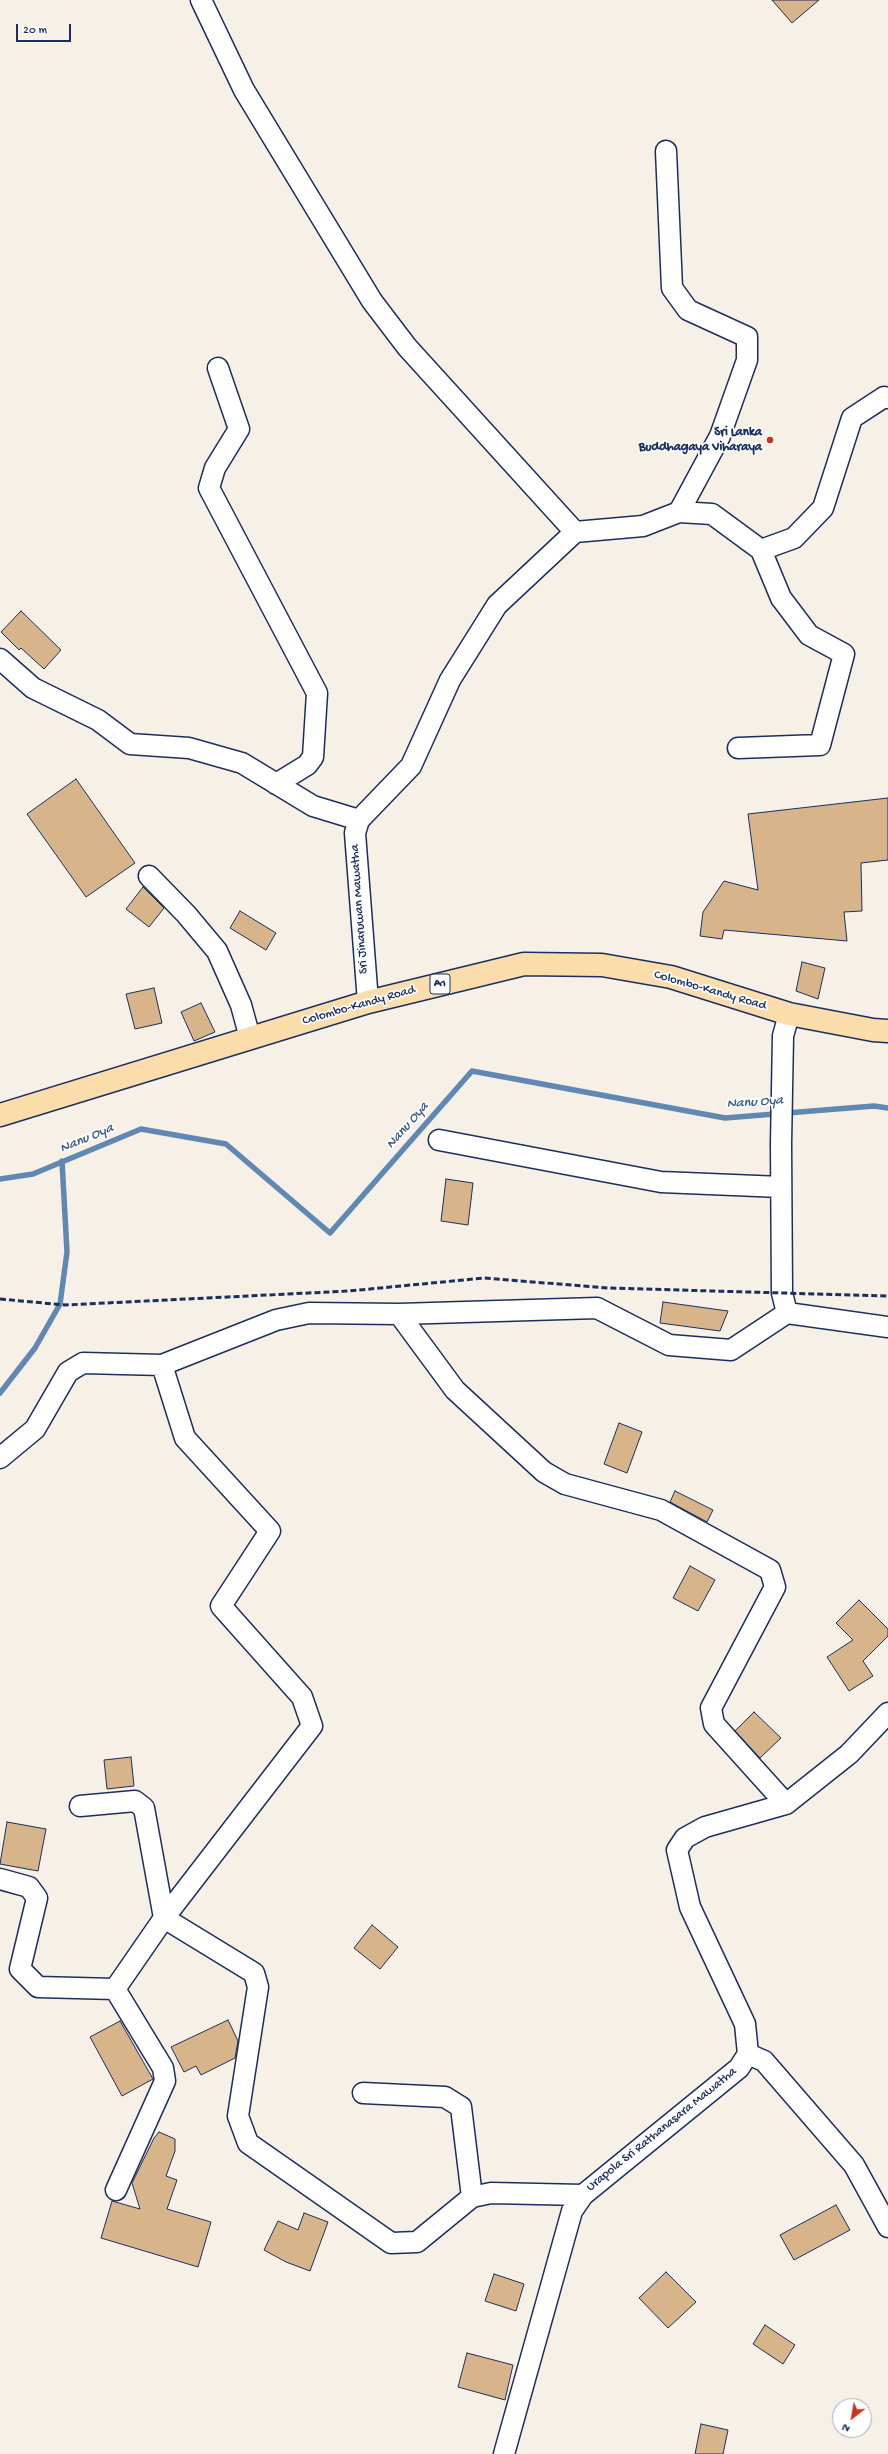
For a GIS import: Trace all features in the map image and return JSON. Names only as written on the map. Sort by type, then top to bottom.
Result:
[{"type":"highway","name":"Colombo-Kandy Road","points":[[0,1115],[368,1002],[524,964],[602,965],[671,977],[788,1014],[873,1030],[888,1031]]},
{"type":"street","points":[[201,0],[244,90],[372,301],[407,347],[575,532]]},
{"type":"street","points":[[666,151],[672,288],[688,310],[747,337],[747,360],[720,436],[679,512]]},
{"type":"street","points":[[218,368],[239,429],[215,468],[210,488],[317,693],[313,757],[308,764],[276,784]]},
{"type":"street","points":[[761,550],[794,538],[823,508],[852,418],[884,397],[888,398]]},
{"type":"street","points":[[0,659],[33,688],[98,720],[130,744],[189,748],[242,763],[313,806],[359,820],[411,766],[450,680],[496,605],[575,532],[643,526],[679,512],[712,514],[761,550],[781,598],[810,635],[844,654],[820,745],[738,748]]},
{"type":"street","name":"Sri Jinaruwan Mawatha","points":[[359,820],[355,833],[368,1002]]},
{"type":"street","points":[[149,876],[186,914],[217,951],[241,1006],[250,1038]]},
{"type":"street","points":[[787,1314],[782,1293],[780,1144],[783,1036],[788,1014]]},
{"type":"street","points":[[439,1140],[661,1182],[781,1188]]},
{"type":"street","points":[[0,1458],[35,1429],[68,1372],[83,1363],[162,1365],[276,1320],[309,1314],[399,1314],[597,1308],[669,1345],[731,1350],[787,1314],[888,1327]]},
{"type":"street","points":[[399,1314],[455,1390],[544,1472],[565,1484],[661,1510],[770,1570],[775,1587],[711,1708],[714,1724],[786,1804]]},
{"type":"street","points":[[115,1989],[164,1918],[312,1726],[302,1697],[221,1606],[270,1531],[185,1438],[162,1365]]},
{"type":"street","points":[[888,1713],[848,1754],[786,1804],[705,1827],[685,1838],[678,1850],[690,1907],[745,2024],[748,2054],[764,2061],[854,2165],[888,2227]]},
{"type":"street","points":[[80,1806],[135,1801],[144,1808],[164,1918],[254,1973],[258,1987],[238,2116],[248,2143],[391,2243],[417,2242],[472,2197],[491,2193],[583,2195]]},
{"type":"street","points":[[0,1879],[29,1887],[37,1898],[20,1969],[38,1987],[115,1989]]},
{"type":"street","points":[[115,1989],[163,2068],[165,2082],[116,2190]]},
{"type":"street","name":"Urapola Sri Rathanasara Mawatha","points":[[504,2454],[572,2211],[583,2195],[739,2068],[748,2054]]},
{"type":"street","points":[[363,2094],[445,2097],[461,2107],[472,2197]]},
{"type":"building","points":[[772,0],[819,0],[792,23]]},
{"type":"building","points":[[21,611],[61,650],[44,669],[21,648],[19,650],[1,632]]},
{"type":"building","points":[[76,779],[135,863],[86,897],[27,814]]},
{"type":"building","points":[[888,798],[888,860],[861,863],[862,911],[844,912],[847,941],[724,930],[722,939],[700,936],[703,912],[724,881],[758,890],[748,814]]},
{"type":"building","points":[[143,887],[164,908],[149,927],[126,909]]},
{"type":"building","points":[[240,911],[276,933],[266,950],[230,928]]},
{"type":"building","points":[[802,962],[825,968],[818,999],[796,991]]},
{"type":"building","points":[[154,988],[162,1023],[135,1029],[126,994]]},
{"type":"building","points":[[201,1003],[215,1032],[194,1041],[181,1012]]},
{"type":"building","points":[[446,1179],[473,1183],[468,1225],[441,1221]]},
{"type":"building","points":[[663,1302],[728,1311],[720,1331],[660,1323]]},
{"type":"building","points":[[619,1423],[642,1432],[627,1473],[604,1464]]},
{"type":"building","points":[[675,1491],[713,1510],[707,1522],[670,1502]]},
{"type":"building","points":[[690,1566],[715,1580],[698,1611],[673,1598]]},
{"type":"building","points":[[859,1600],[888,1629],[888,1636],[863,1661],[873,1676],[849,1691],[827,1657],[853,1640],[836,1623]]},
{"type":"building","points":[[754,1712],[781,1738],[760,1758],[735,1731]]},
{"type":"building","points":[[131,1757],[134,1786],[107,1789],[104,1760]]},
{"type":"building","points":[[7,1822],[46,1829],[38,1871],[0,1864]]},
{"type":"building","points":[[372,1925],[398,1947],[380,1969],[354,1948]]},
{"type":"building","points":[[228,2020],[238,2041],[235,2058],[201,2075],[196,2066],[184,2072],[171,2047]]},
{"type":"building","points":[[120,2021],[153,2079],[122,2096],[90,2037]]},
{"type":"building","points":[[159,2132],[175,2139],[175,2151],[166,2176],[177,2180],[167,2209],[211,2222],[198,2267],[101,2238],[112,2201],[140,2209],[132,2183],[154,2138]]},
{"type":"building","points":[[836,2205],[850,2230],[794,2260],[780,2235]]},
{"type":"building","points":[[304,2213],[328,2222],[310,2271],[286,2262],[264,2250],[278,2221],[298,2230]]},
{"type":"building","points":[[666,2272],[696,2302],[668,2328],[639,2298]]},
{"type":"building","points":[[494,2274],[524,2284],[516,2311],[485,2301]]},
{"type":"building","points":[[765,2325],[795,2345],[783,2364],[753,2344]]},
{"type":"building","points":[[467,2353],[513,2365],[505,2400],[458,2387]]},
{"type":"building","points":[[701,2424],[728,2430],[723,2454],[695,2454]]},
{"type":"waterway","name":"Nanu Oya","points":[[0,1179],[33,1174],[141,1129],[226,1144],[330,1233],[472,1071],[725,1118],[874,1106],[888,1108]]},
{"type":"waterway","points":[[0,1393],[35,1348],[60,1304],[67,1252],[62,1161]]},
{"type":"railway","points":[[0,1299],[65,1305],[349,1291],[484,1278],[608,1288],[888,1296]]},
{"type":"place","name":"Sri Lanka Buddhagaya Viharaya","points":[[770,440]]}]
